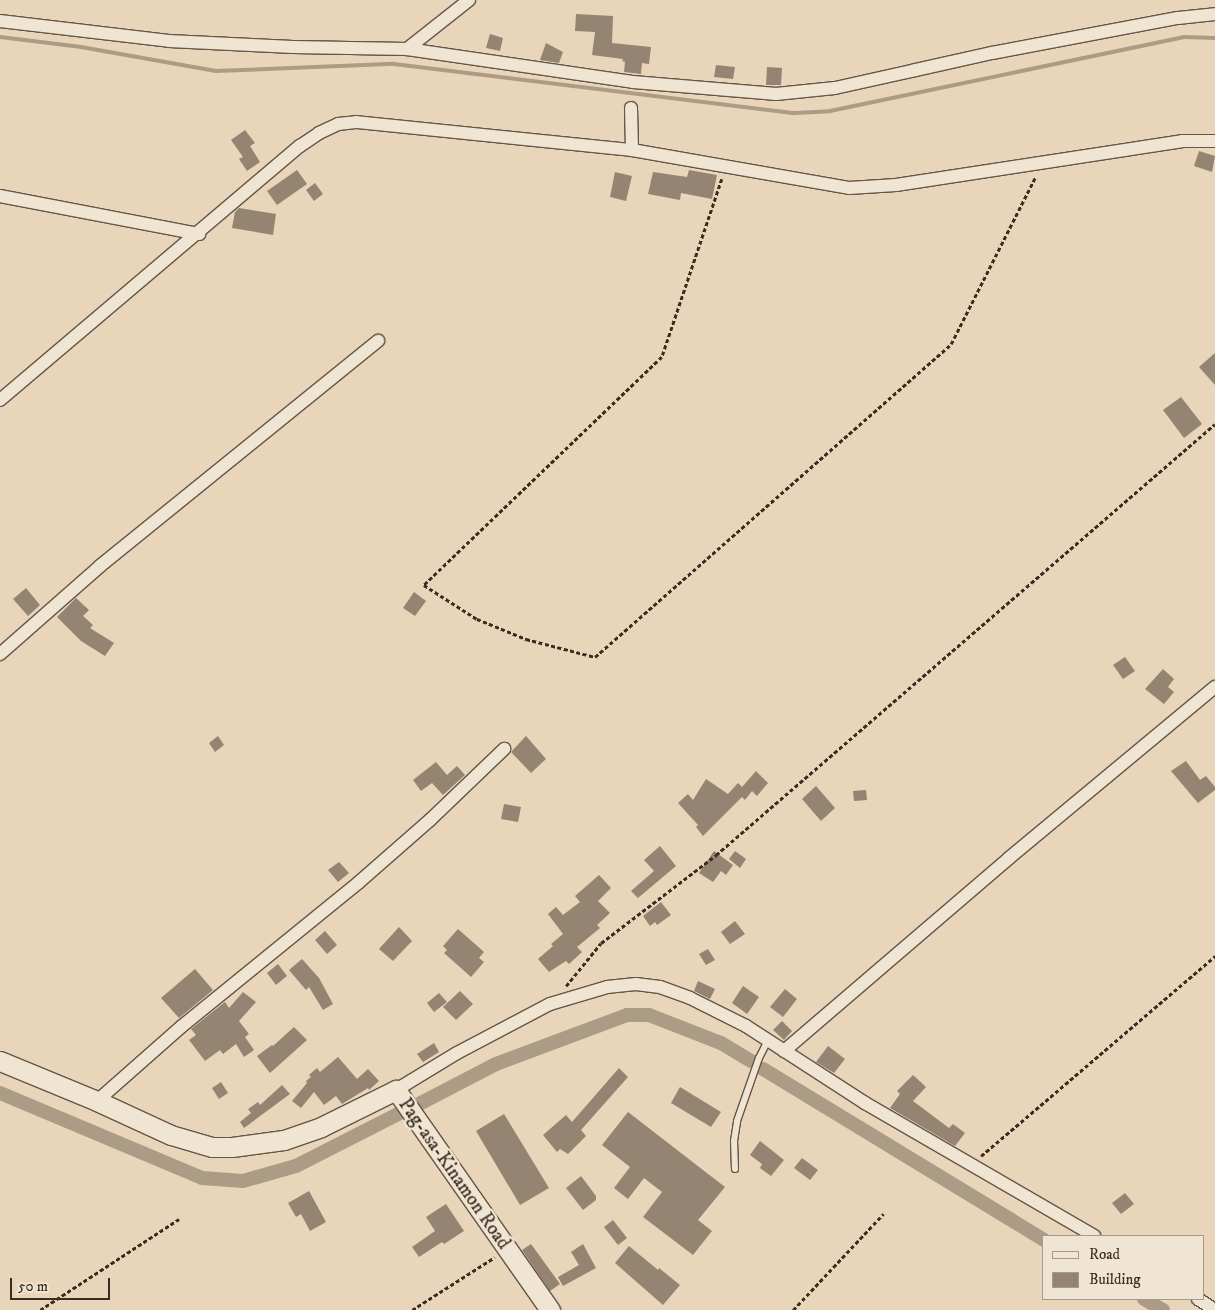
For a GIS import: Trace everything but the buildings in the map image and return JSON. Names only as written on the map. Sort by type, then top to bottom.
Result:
[{"type":"street","points":[[407,49],[469,0]]},
{"type":"street","points":[[0,21],[169,41],[293,47],[407,49],[632,85],[776,94],[802,93],[835,88],[992,53],[1198,14],[1215,14]]},
{"type":"street","points":[[631,108],[632,150]]},
{"type":"street","points":[[0,400],[199,234],[300,146],[319,133],[338,124],[356,122],[632,150],[849,188],[872,188],[1182,141],[1215,141]]},
{"type":"street","points":[[0,196],[199,234]]},
{"type":"street","points":[[0,654],[100,566],[378,341]]},
{"type":"street","points":[[784,1051],[1008,858],[1215,687]]},
{"type":"street","points":[[97,1101],[182,1026],[358,883],[430,820],[504,750]]},
{"type":"street","points":[[396,1090],[457,1053],[550,1004],[607,987],[636,984],[660,987],[719,1011],[866,1103],[1092,1235]]},
{"type":"street","name":"Pag-asa-Kinamon Road","points":[[0,1061],[192,1143],[212,1147],[232,1147],[277,1142],[312,1130],[396,1090],[550,1310]]},
{"type":"street","points":[[1200,1300],[1215,1310]]},
{"type":"lane","points":[[734,1169],[734,1141],[737,1121],[758,1058],[768,1040]]},
{"type":"path","points":[[727,166],[662,357],[424,585],[477,619],[526,639],[595,657],[951,344],[1044,161]]},
{"type":"path","points":[[550,1004],[601,943],[716,855],[1215,424]]},
{"type":"path","points":[[971,1165],[1215,956]]},
{"type":"path","points":[[793,1310],[883,1214]]},
{"type":"path","points":[[40,1310],[179,1219]]},
{"type":"path","points":[[412,1310],[506,1249]]},
{"type":"waterway","points":[[0,37],[81,47],[216,71],[394,64],[795,113],[830,111],[1184,37],[1215,38]]},
{"type":"waterway","points":[[417,1105],[496,1064],[627,1015],[649,1015],[721,1043],[751,1061]]},
{"type":"waterway","points":[[763,1069],[1042,1239]]},
{"type":"waterway","points":[[0,1093],[202,1178],[243,1181],[296,1166],[398,1114]]},
{"type":"waterway","points":[[1146,1300],[1163,1310]]}]
